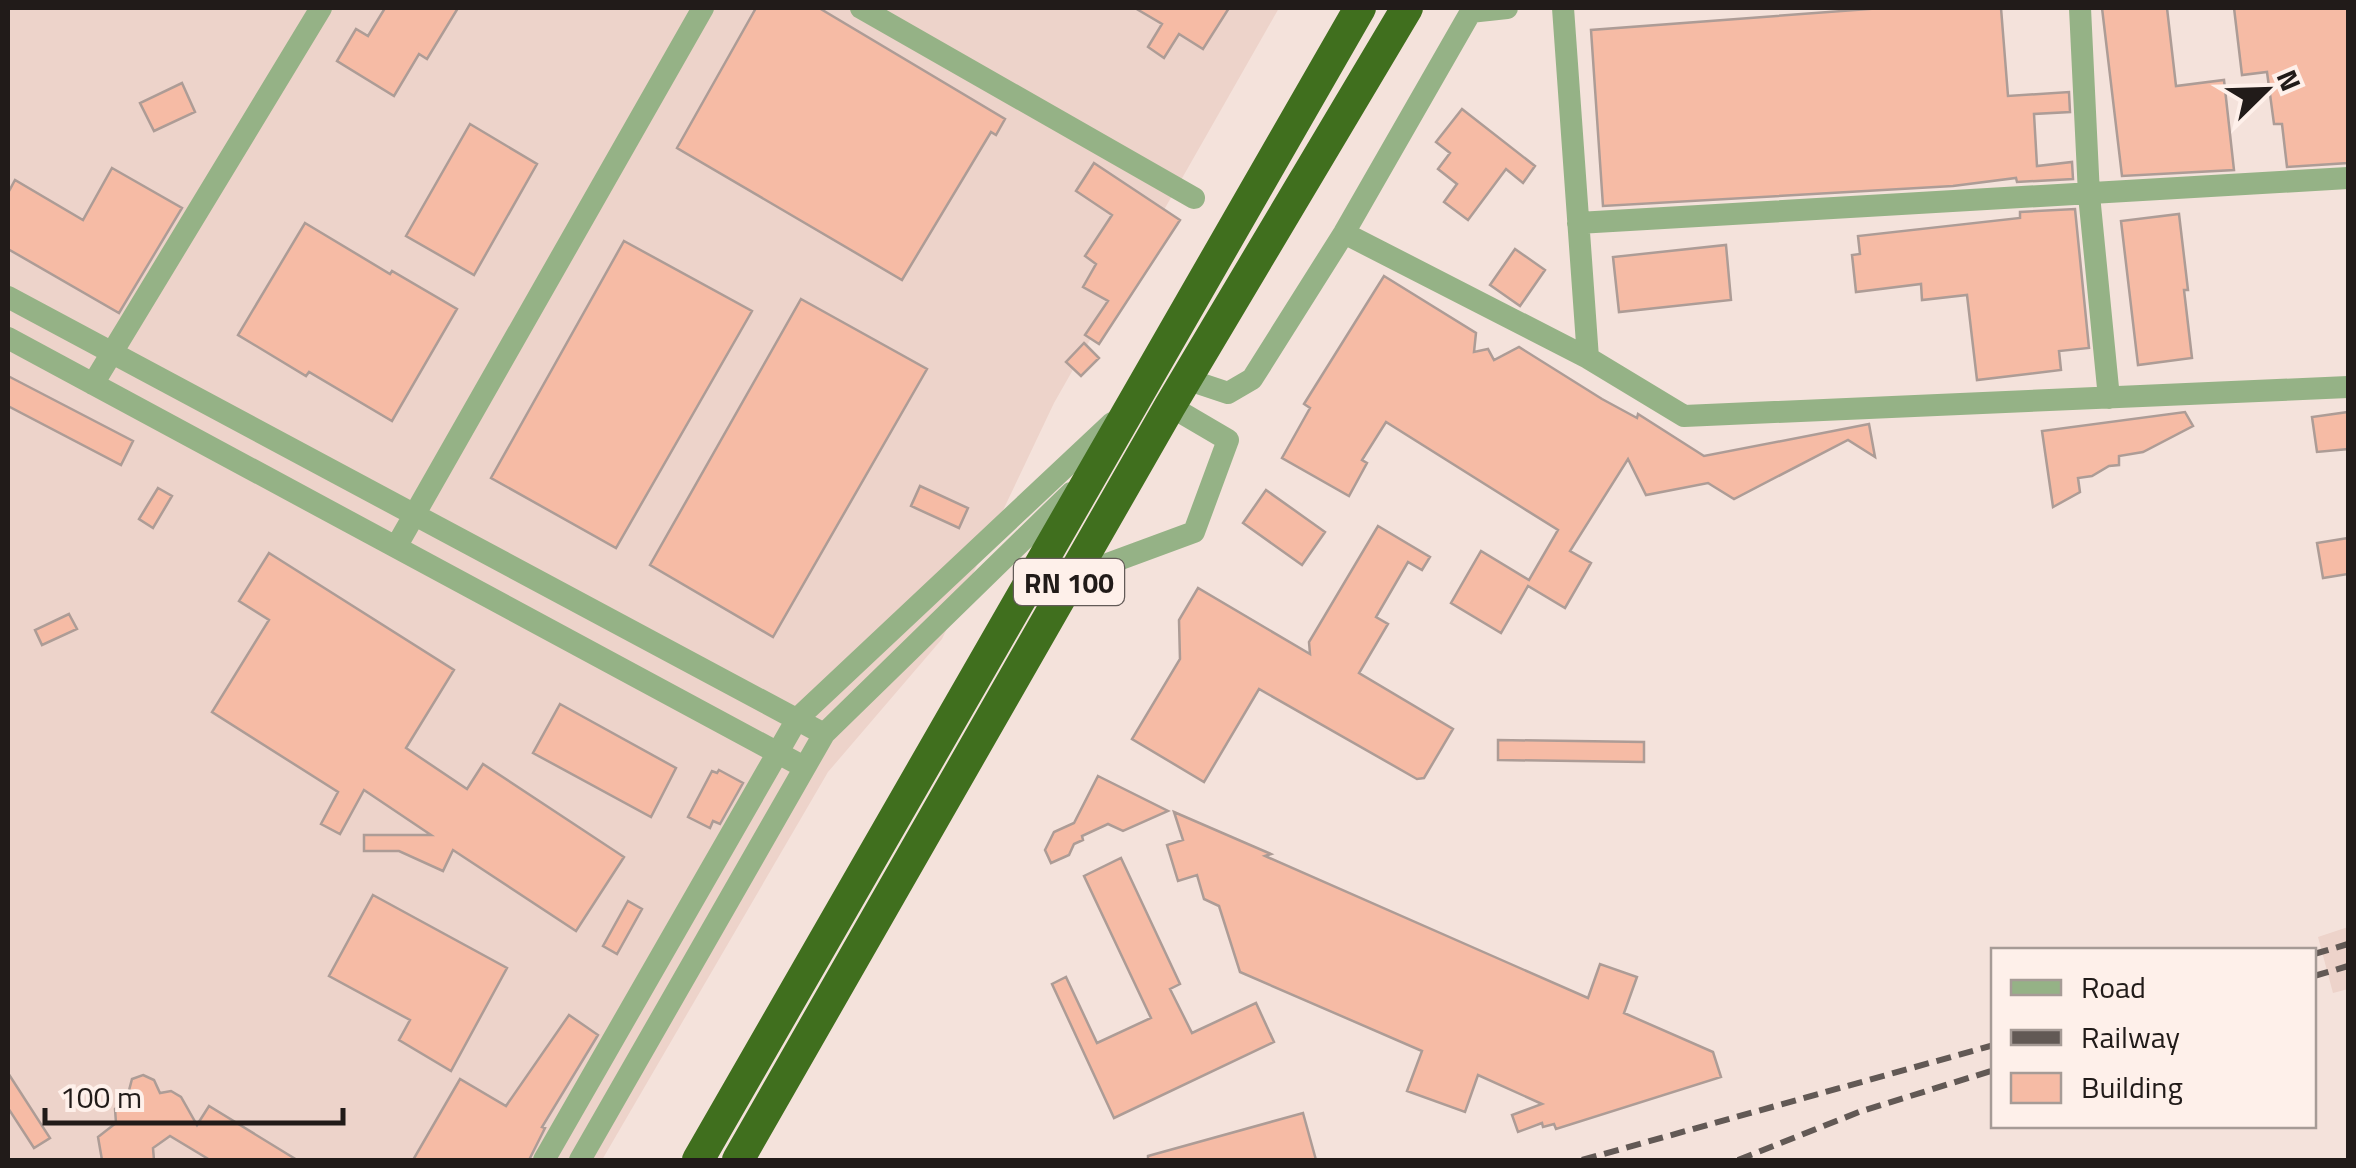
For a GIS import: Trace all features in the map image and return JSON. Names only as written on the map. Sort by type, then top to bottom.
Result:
[{"type":"highway","name":"RN 100","points":[[698,1160],[1360,8]]},
{"type":"highway","name":"RN 100","points":[[738,1160],[1178,393],[1406,8]]},
{"type":"street","points":[[93,384],[321,8]]},
{"type":"street","points":[[396,547],[703,8]]},
{"type":"street","points":[[861,8],[1194,198]]},
{"type":"street","points":[[1178,393],[1228,393],[1252,379],[1344,233],[1471,10],[1506,8]]},
{"type":"street","points":[[1563,8],[1588,358]]},
{"type":"street","points":[[2080,8],[2089,195],[2110,398]]},
{"type":"street","points":[[1578,222],[2348,178]]},
{"type":"street","points":[[1344,233],[1588,358],[1684,416],[2348,388]]},
{"type":"street","points":[[8,297],[824,734]]},
{"type":"street","points":[[8,338],[804,766]]},
{"type":"street","points":[[1072,577],[1194,532],[1228,440],[1178,393]]},
{"type":"street","points":[[544,1160],[798,720],[1129,407]]},
{"type":"street","points":[[580,1160],[824,734],[1092,472]]},
{"type":"shaded area","points":[[8,8],[1279,8],[1054,403],[942,639],[828,772],[602,1160],[8,1160]]},
{"type":"shaded area","points":[[2348,927],[2348,989],[2333,993],[2318,937]]},
{"type":"building","points":[[385,8],[458,8],[427,59],[419,54],[394,96],[337,61],[356,29],[368,36]]},
{"type":"building","points":[[756,8],[819,8],[1005,119],[996,135],[991,132],[902,280],[677,148]]},
{"type":"building","points":[[1135,8],[1229,8],[1203,49],[1179,34],[1164,58],[1148,47],[1162,24]]},
{"type":"building","points":[[1882,8],[2001,8],[2008,96],[2069,92],[2070,112],[2034,114],[2037,166],[2072,162],[2073,179],[2017,182],[2016,178],[1953,186],[1603,206],[1591,30]]},
{"type":"building","points":[[2102,8],[2167,8],[2176,86],[2224,80],[2234,170],[2122,176]]},
{"type":"building","points":[[2234,8],[2348,8],[2348,163],[2287,167],[2282,124],[2274,124],[2267,72],[2242,75]]},
{"type":"building","points":[[182,83],[195,112],[154,131],[140,103]]},
{"type":"building","points":[[1462,109],[1535,166],[1523,183],[1506,169],[1468,220],[1444,202],[1457,184],[1438,169],[1450,153],[1436,142]]},
{"type":"building","points":[[470,124],[537,164],[474,275],[406,236]]},
{"type":"building","points":[[1094,163],[1180,220],[1099,344],[1085,335],[1108,301],[1083,287],[1096,264],[1085,256],[1112,215],[1076,191]]},
{"type":"building","points":[[112,168],[182,208],[119,313],[8,249],[8,193],[15,180],[83,220]]},
{"type":"building","points":[[2075,209],[2089,348],[2059,351],[2061,370],[1977,380],[1967,295],[1922,300],[1921,284],[1856,292],[1852,255],[1860,254],[1858,236],[2020,218],[2020,212]]},
{"type":"building","points":[[2179,214],[2192,358],[2138,365],[2121,221]]},
{"type":"building","points":[[305,223],[457,309],[392,421],[238,335]]},
{"type":"building","points":[[624,241],[752,311],[616,548],[491,478]]},
{"type":"building","points":[[1726,245],[1731,300],[1619,312],[1613,257]]},
{"type":"building","points":[[1515,249],[1545,270],[1520,306],[1490,285]]},
{"type":"building","points":[[1384,276],[1476,333],[1474,352],[1488,349],[1494,360],[1519,347],[1704,456],[1869,424],[1875,457],[1848,440],[1734,499],[1708,483],[1646,495],[1628,459],[1570,551],[1591,563],[1565,608],[1528,586],[1501,633],[1451,603],[1481,551],[1529,580],[1558,530],[1386,422],[1362,460],[1367,463],[1349,496],[1282,458],[1310,408],[1304,404]]},
{"type":"building","points":[[801,299],[927,369],[773,637],[650,565]]},
{"type":"building","points":[[1084,343],[1099,358],[1081,376],[1066,362]]},
{"type":"building","points":[[8,376],[133,441],[121,465],[8,406]]},
{"type":"building","points":[[2185,412],[2193,426],[2143,452],[2119,456],[2119,465],[2078,478],[2080,492],[2053,507],[2042,431]]},
{"type":"building","points":[[2348,412],[2348,449],[2317,452],[2312,417]]},
{"type":"building","points":[[920,486],[968,508],[959,528],[911,506]]},
{"type":"building","points":[[158,488],[172,496],[153,528],[139,519]]},
{"type":"building","points":[[1266,490],[1325,532],[1302,565],[1243,523]]},
{"type":"building","points":[[1378,526],[1430,557],[1422,570],[1408,562],[1376,617],[1388,624],[1359,673],[1453,729],[1424,778],[1417,779],[1259,689],[1204,782],[1132,739],[1180,659],[1179,620],[1198,588],[1310,654],[1309,642]]},
{"type":"building","points":[[2348,538],[2348,574],[2323,578],[2317,543]]},
{"type":"building","points":[[269,553],[454,670],[406,748],[467,789],[483,764],[624,857],[576,931],[453,850],[443,871],[399,851],[364,851],[364,835],[431,835],[364,790],[340,834],[321,824],[338,792],[212,712],[269,620],[239,601]]},
{"type":"building","points":[[69,614],[77,629],[42,645],[35,630]]},
{"type":"building","points":[[560,704],[676,768],[651,817],[533,753]]},
{"type":"building","points":[[1498,740],[1644,742],[1644,762],[1498,760]]},
{"type":"building","points":[[719,770],[743,783],[720,824],[713,821],[710,828],[688,817],[712,771]]},
{"type":"building","points":[[1098,776],[1168,811],[1123,831],[1108,824],[1082,836],[1083,840],[1074,844],[1069,855],[1051,863],[1045,850],[1054,832],[1074,823]]},
{"type":"building","points":[[1174,812],[1588,998],[1600,964],[1637,977],[1624,1013],[1713,1052],[1721,1077],[1556,1129],[1554,1124],[1543,1127],[1542,1123],[1518,1132],[1512,1115],[1542,1104],[1478,1075],[1465,1112],[1407,1091],[1422,1051],[1240,972],[1219,906],[1204,899],[1197,875],[1178,881],[1167,845],[1183,840]]},
{"type":"building","points":[[1121,858],[1180,984],[1170,989],[1192,1033],[1256,1003],[1274,1042],[1114,1118],[1052,984],[1066,977],[1097,1043],[1151,1018],[1084,876]]},
{"type":"building","points":[[373,895],[507,968],[451,1071],[399,1040],[410,1020],[329,976]]},
{"type":"building","points":[[628,901],[642,909],[617,954],[603,946]]},
{"type":"building","points":[[569,1015],[598,1035],[542,1127],[545,1128],[529,1160],[413,1160],[460,1079],[506,1106]]},
{"type":"building","points":[[8,1073],[50,1138],[34,1148],[8,1108]]},
{"type":"building","points":[[143,1075],[154,1080],[160,1093],[171,1091],[181,1097],[197,1125],[209,1106],[297,1160],[210,1160],[170,1136],[153,1148],[154,1160],[102,1160],[98,1137],[116,1123],[115,1109],[127,1098],[132,1079]]},
{"type":"building","points":[[1303,1113],[1316,1160],[1148,1160],[1148,1156]]},
{"type":"railway","points":[[2316,953],[2348,944]]},
{"type":"railway","points":[[2316,975],[2348,966]]},
{"type":"railway","points":[[1582,1160],[1991,1046]]},
{"type":"railway","points":[[1738,1160],[1859,1112],[1991,1071]]}]
